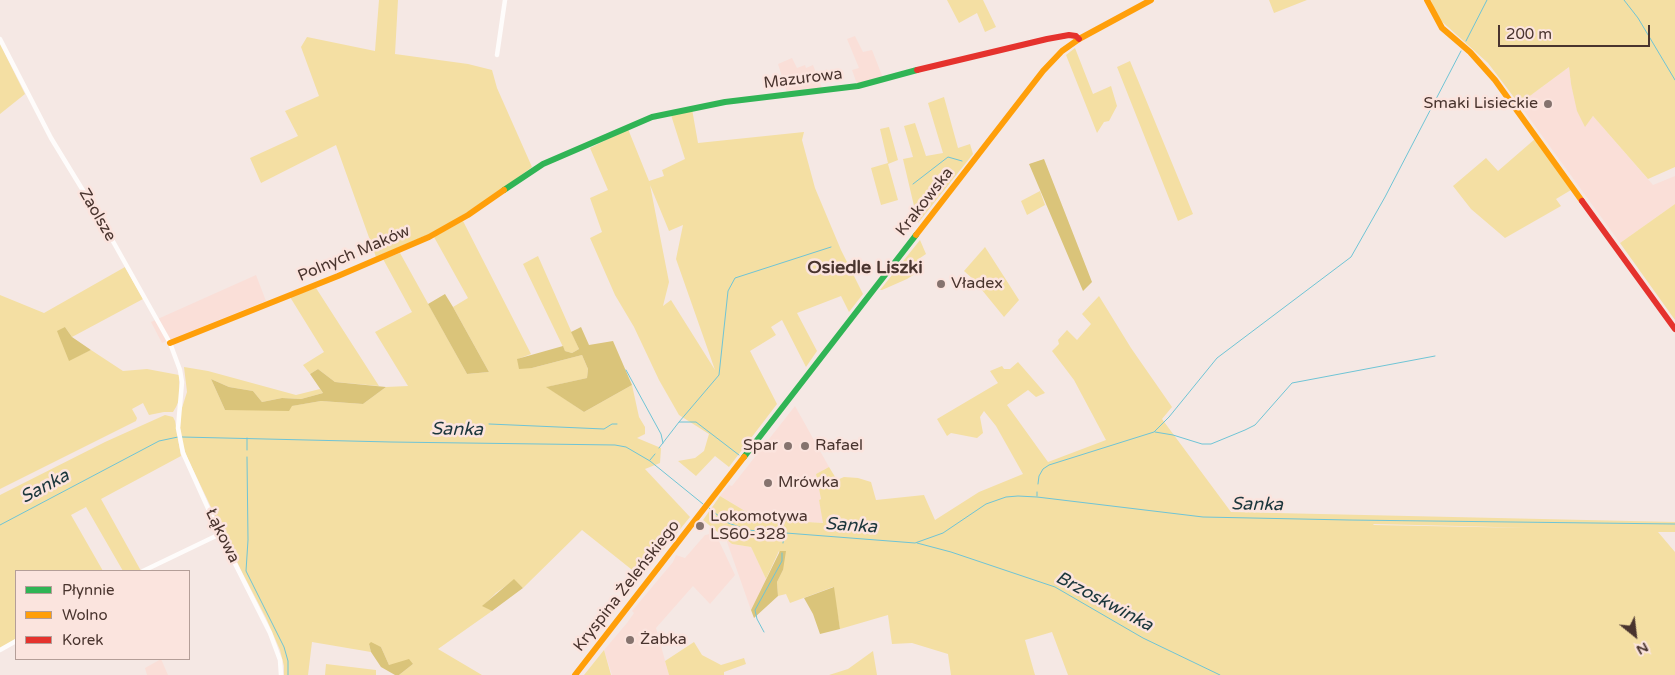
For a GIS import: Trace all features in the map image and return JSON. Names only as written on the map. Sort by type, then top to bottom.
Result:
[{"type":"street","points":[[497,56],[505,0]]},
{"type":"street","name":"Krakowska","points":[[700,513],[1043,71],[1062,51],[1079,39],[1151,0]]},
{"type":"street","points":[[1427,0],[1442,28],[1483,64],[1675,329]]},
{"type":"street","name":"Mazurowa","points":[[537,168],[652,117],[725,102],[858,86],[1047,39],[1069,36],[1076,36],[1079,39]]},
{"type":"street","name":"Zaolsze","points":[[0,39],[51,138],[97,213],[170,343],[181,373],[182,394]]},
{"type":"street","name":"Polnych Maków","points":[[170,343],[338,276],[429,237],[468,215],[537,168]]},
{"type":"street","name":"Łąkowa","points":[[182,394],[178,415],[178,428],[185,460],[277,650],[281,675]]},
{"type":"street","name":"Kryspina Żeleńskiego","points":[[575,675],[700,513]]},
{"type":"street","points":[[146,570],[220,534]]},
{"type":"street","points":[[0,650],[15,642]]},
{"type":"shaded area","points":[[379,0],[398,0],[395,54],[468,64],[492,70],[497,88],[532,167],[449,224],[376,257],[336,145],[261,183],[250,158],[298,136],[285,111],[319,96],[301,47],[307,37],[375,51]]},
{"type":"shaded area","points":[[947,0],[983,0],[996,27],[985,32],[977,13],[959,23]]},
{"type":"shaded area","points":[[1269,0],[1307,0],[1274,13]]},
{"type":"shaded area","points":[[1431,0],[1675,0],[1675,167],[1648,179],[1593,116],[1585,127],[1577,111],[1569,67],[1519,104],[1488,63],[1438,18]]},
{"type":"shaded area","points":[[855,36],[863,52],[872,50],[883,78],[857,84],[852,70],[859,68],[847,39]]},
{"type":"shaded area","points":[[0,44],[25,94],[0,114]]},
{"type":"shaded area","points":[[1075,48],[1093,94],[1111,86],[1117,106],[1109,121],[1104,122],[1097,133],[1066,55]]},
{"type":"shaded area","points":[[792,58],[797,68],[805,65],[806,68],[813,65],[822,88],[787,93],[778,64]]},
{"type":"shaded area","points":[[1130,61],[1193,214],[1178,221],[1117,67]]},
{"type":"shaded area","points":[[1569,67],[1571,84],[1585,126],[1593,116],[1653,185],[1675,176],[1675,204],[1620,243],[1519,104]]},
{"type":"shaded area","points":[[944,97],[958,148],[970,144],[973,154],[918,223],[903,159],[913,157],[904,126],[915,123],[926,156],[943,153],[928,103]]},
{"type":"shaded area","points":[[692,109],[698,143],[804,132],[802,140],[815,188],[841,250],[863,294],[849,312],[841,296],[797,313],[817,351],[806,367],[782,320],[771,327],[776,335],[750,351],[777,404],[729,467],[715,456],[696,476],[678,461],[695,458],[704,451],[709,434],[679,415],[659,380],[634,327],[615,295],[590,238],[602,232],[590,198],[608,190],[590,148],[628,129],[649,181],[664,176],[662,170],[685,159],[671,115]],"holes":[[[650,185],[669,231],[683,225],[676,259],[715,370],[671,300],[663,306],[669,282]]]},
{"type":"shaded area","points":[[889,127],[898,160],[888,164],[898,200],[881,205],[871,168],[888,163],[880,129]]},
{"type":"shaded area","points":[[1535,139],[1571,190],[1556,199],[1561,206],[1505,238],[1471,209],[1453,186],[1486,158],[1498,171]]},
{"type":"shaded area","points":[[1044,159],[1092,282],[1083,291],[1029,164]]},
{"type":"shaded area","points":[[1040,191],[1045,205],[1027,215],[1021,201]]},
{"type":"shaded area","points":[[1675,204],[1675,320],[1620,243]]},
{"type":"shaded area","points":[[463,221],[531,354],[518,359],[532,368],[582,355],[588,369],[587,378],[547,387],[584,412],[632,385],[639,417],[645,427],[645,434],[637,438],[661,448],[660,463],[645,469],[690,517],[641,577],[582,530],[523,588],[514,580],[496,593],[483,606],[492,611],[438,649],[482,675],[399,675],[413,664],[389,665],[381,647],[369,644],[371,652],[312,642],[308,675],[284,675],[280,650],[266,618],[242,572],[182,443],[180,428],[181,411],[187,392],[184,367],[208,371],[296,395],[320,389],[323,393],[301,399],[282,398],[262,402],[253,391],[229,387],[211,379],[225,410],[291,406],[321,401],[363,404],[386,387],[408,386],[375,332],[412,312],[383,259],[400,253],[467,374],[489,372],[453,307],[468,298],[434,237]]},
{"type":"shaded area","points":[[920,240],[926,254],[917,260],[921,270],[907,279],[880,290]]},
{"type":"shaded area","points":[[985,247],[1019,300],[1004,317],[973,279],[964,271]]},
{"type":"shaded area","points":[[538,256],[579,349],[572,353],[565,351],[523,264]]},
{"type":"shaded area","points":[[125,267],[143,299],[72,337],[65,327],[69,360],[91,350],[123,371],[147,369],[179,375],[180,398],[176,407],[173,412],[149,415],[143,403],[132,409],[137,418],[136,421],[0,489],[0,295],[44,313]]},
{"type":"shaded area","points":[[256,275],[266,301],[162,343],[151,322]]},
{"type":"shaded area","points":[[316,288],[379,386],[335,382],[318,369],[310,374],[303,365],[324,352],[290,297]]},
{"type":"shaded area","points":[[445,294],[489,372],[467,374],[428,304]]},
{"type":"shaded area","points":[[1099,296],[1131,348],[1172,407],[1162,419],[1231,512],[1675,522],[1675,532],[1658,532],[1675,552],[1675,675],[1068,675],[1052,632],[1025,640],[1035,675],[951,675],[948,654],[912,643],[892,644],[888,615],[840,629],[833,587],[790,603],[786,594],[778,596],[777,582],[783,570],[779,551],[766,579],[751,547],[732,544],[703,520],[720,496],[745,511],[765,517],[823,523],[816,474],[829,467],[837,480],[844,477],[858,478],[871,482],[876,500],[924,495],[935,520],[979,492],[1023,474],[996,426],[984,411],[980,417],[983,433],[977,438],[951,433],[947,436],[937,419],[998,383],[990,371],[1002,366],[1004,369],[1010,369],[1018,362],[1045,393],[1036,397],[1028,390],[1007,405],[1048,462],[1106,440],[1074,380],[1052,351],[1059,344],[1058,340],[1067,330],[1077,340],[1091,324],[1082,314]],"holes":[[[1373,524],[1529,528],[1374,525]]]},
{"type":"shaded area","points":[[65,327],[72,337],[91,350],[69,361],[57,331]]},
{"type":"shaded area","points":[[581,327],[589,345],[613,341],[632,385],[584,412],[546,387],[587,378],[588,369],[582,355],[532,368],[519,369],[517,359],[563,346],[565,351],[572,353],[579,349],[571,332]]},
{"type":"shaded area","points":[[318,369],[335,382],[386,387],[363,404],[321,401],[292,406],[289,411],[225,410],[211,379],[229,387],[253,391],[262,402],[282,398],[301,399],[323,393],[310,374]]},
{"type":"shaded area","points":[[795,406],[829,467],[816,474],[824,523],[765,517],[745,511],[720,496],[729,485],[732,486]]},
{"type":"shaded area","points":[[165,415],[173,417],[175,421],[181,456],[101,499],[140,570],[122,570],[86,507],[71,515],[102,570],[15,570],[15,640],[0,648],[0,495],[105,442]]},
{"type":"shaded area","points":[[710,534],[718,539],[735,575],[710,604],[693,586],[656,628],[669,675],[612,675],[604,650],[627,623],[634,613],[632,611],[673,562],[676,555],[685,558],[705,535]]},
{"type":"shaded area","points":[[726,539],[732,544],[751,547],[766,579],[751,610]]},
{"type":"shaded area","points":[[780,551],[786,551],[783,570],[777,582],[778,596],[754,618],[751,610]]},
{"type":"shaded area","points":[[514,579],[523,588],[492,611],[482,606]]},
{"type":"shaded area","points":[[834,587],[840,629],[820,634],[813,614],[804,598]]},
{"type":"shaded area","points":[[371,642],[381,647],[389,665],[409,659],[413,664],[399,675],[395,675],[381,667],[371,652],[369,644]]},
{"type":"shaded area","points":[[694,642],[702,655],[721,665],[744,658],[746,664],[724,672],[724,675],[669,675],[665,661]]},
{"type":"shaded area","points":[[604,650],[611,675],[584,675]]},
{"type":"shaded area","points":[[873,651],[877,675],[829,675],[848,669]]},
{"type":"shaded area","points":[[161,660],[168,675],[147,675],[145,668]]},
{"type":"shaded area","points":[[326,664],[376,670],[376,675],[325,675]]},
{"type":"waterway","points":[[1466,41],[1487,0]]},
{"type":"waterway","points":[[1624,0],[1638,18],[1675,80]]},
{"type":"waterway","points":[[1038,484],[1039,476],[1043,469],[1049,465],[1154,432],[1169,417],[1217,358],[1351,257],[1385,197],[1461,51]]},
{"type":"waterway","points":[[913,184],[948,157],[962,161]]},
{"type":"waterway","points":[[679,422],[719,375],[728,291],[735,278],[831,247]]},
{"type":"waterway","points":[[1155,432],[1173,435],[1202,444],[1211,444],[1255,425],[1292,383],[1435,356]]},
{"type":"waterway","points":[[626,370],[661,434],[663,443]]},
{"type":"waterway","points":[[659,448],[679,422],[696,422],[739,455]]},
{"type":"waterway","points":[[489,424],[604,429],[612,424],[617,424]]},
{"type":"waterway","name":"Sanka","points":[[0,525],[159,441],[178,437]]},
{"type":"waterway","name":"Sanka","points":[[182,437],[615,445],[626,447],[650,461],[703,504]]},
{"type":"waterway","points":[[247,438],[247,450]]},
{"type":"waterway","points":[[650,460],[655,454]]},
{"type":"waterway","points":[[247,457],[248,540],[246,571],[284,647],[288,661],[288,675]]},
{"type":"waterway","name":"Sanka","points":[[709,508],[726,522],[747,530],[915,543],[943,533],[986,504],[1006,497],[1018,496],[1203,517],[1675,524]]},
{"type":"waterway","points":[[783,543],[784,534]]},
{"type":"waterway","name":"Brzoskwinka","points":[[917,543],[951,552],[1055,587],[1143,638],[1220,675]]},
{"type":"waterway","points":[[764,632],[757,619],[755,610],[782,561],[782,553]]},
{"type":"traffic: fast","points":[[504,190],[543,164],[652,117],[725,102],[858,86],[917,70]]},
{"type":"traffic: fast","points":[[744,457],[916,235]]},
{"type":"traffic: slow","points":[[916,235],[1043,71],[1062,51],[1079,39],[1151,0]]},
{"type":"traffic: slow","points":[[1427,0],[1442,28],[1470,52],[1495,80],[1582,201]]},
{"type":"traffic: slow","points":[[170,343],[338,276],[429,237],[468,215],[504,190]]},
{"type":"traffic: slow","points":[[575,675],[744,457]]},
{"type":"traffic: jam","points":[[917,70],[1047,39],[1069,35],[1076,36],[1079,39]]},
{"type":"traffic: jam","points":[[1582,201],[1675,329]]},
{"type":"place","name":"Smaki Lisieckie","points":[[1548,104]]},
{"type":"place","name":"Vładex","points":[[941,284]]},
{"type":"place","name":"Spar","points":[[788,446]]},
{"type":"place","name":"Rafael","points":[[805,446]]},
{"type":"place","name":"Mrówka","points":[[768,483]]},
{"type":"place","name":"Lokomotywa LS60-328","points":[[700,526]]},
{"type":"place","name":"Żabka","points":[[630,640]]},
{"type":"district","name":"Osiedle Liszki","points":[[865,268]]}]
